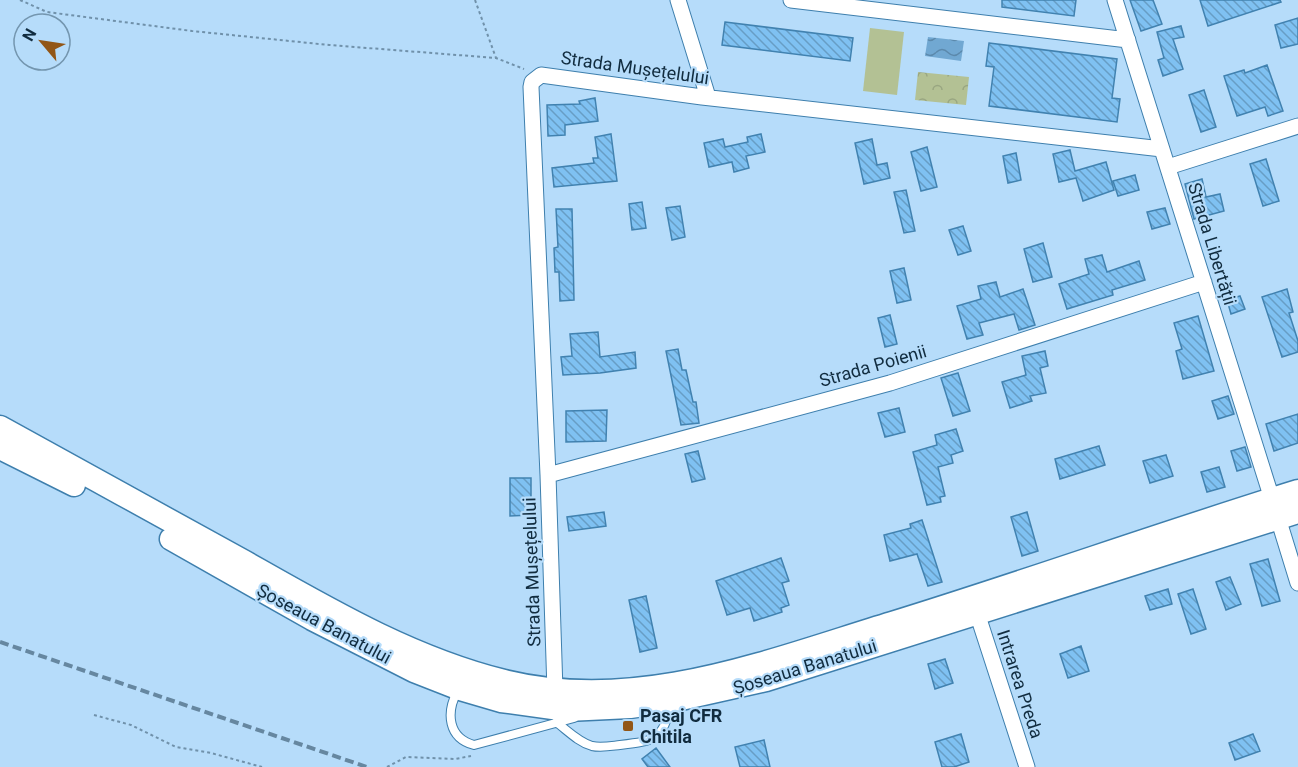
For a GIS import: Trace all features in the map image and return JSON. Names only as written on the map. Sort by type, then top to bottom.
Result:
[{"type":"main road","points":[[0,427],[97,488]]},
{"type":"main road","points":[[0,448],[97,488]]},
{"type":"main road","name":"Șoseaua Banatului","points":[[97,488],[363,646],[414,671],[471,685],[501,701],[567,710],[672,701],[766,681],[1283,510],[1298,491]]},
{"type":"main road","name":"Șoseaua Banatului","points":[[97,488],[399,644],[466,670],[516,684],[555,691],[603,692],[633,690],[725,674],[957,603],[1283,510]]},
{"type":"street","points":[[678,0],[708,97]]},
{"type":"street","points":[[791,0],[1128,40]]},
{"type":"street","name":"Strada Libertății","points":[[1115,0],[1204,282],[1283,510],[1298,583]]},
{"type":"street","name":"Strada Mușețelului","points":[[555,691],[531,87],[535,79],[541,75],[708,97],[1162,149]]},
{"type":"street","points":[[1168,167],[1298,126]]},
{"type":"street","name":"Strada Poienii","points":[[548,475],[890,383],[1204,282]]},
{"type":"street","name":"Intrarea Preda","points":[[977,613],[1027,767]]},
{"type":"lane","points":[[555,691],[529,692],[487,683],[471,685],[451,705],[450,720],[453,730],[458,738],[466,743],[484,744],[559,724],[604,708]]},
{"type":"lane","points":[[537,707],[582,742],[598,747],[646,742],[653,739],[663,729],[672,701]]},
{"type":"path","points":[[20,0],[47,12],[192,31],[329,45],[496,58],[525,69],[535,79]]},
{"type":"path","points":[[475,0],[496,58]]},
{"type":"path","points":[[94,715],[131,724],[176,747],[211,753],[262,767]]},
{"type":"path","points":[[387,767],[406,757],[464,758],[471,756],[484,744]]},
{"type":"green space","points":[[870,28],[904,32],[897,95],[863,91]]},
{"type":"green space","points":[[918,72],[969,77],[966,105],[915,100]]},
{"type":"water","points":[[928,37],[964,41],[961,61],[925,56]]},
{"type":"building","points":[[1002,0],[1076,0],[1074,16],[1002,7]]},
{"type":"building","points":[[1130,0],[1153,0],[1162,24],[1141,31]]},
{"type":"building","points":[[1200,0],[1280,0],[1281,2],[1208,26]]},
{"type":"building","points":[[1298,18],[1298,44],[1281,48],[1275,25]]},
{"type":"building","points":[[725,22],[853,38],[850,61],[722,45]]},
{"type":"building","points":[[1181,26],[1184,37],[1173,39],[1183,69],[1163,76],[1158,60],[1164,58],[1157,32]]},
{"type":"building","points":[[989,43],[1117,59],[1112,98],[1120,99],[1117,122],[989,106],[994,67],[986,66]]},
{"type":"building","points":[[1267,65],[1283,111],[1268,116],[1265,107],[1237,116],[1224,76],[1244,70],[1245,73]]},
{"type":"building","points":[[1204,90],[1216,127],[1201,132],[1189,95]]},
{"type":"building","points":[[595,98],[598,121],[565,125],[565,135],[548,136],[547,105],[580,104],[579,101]]},
{"type":"building","points":[[611,134],[617,181],[554,187],[552,168],[594,163],[593,158],[598,158],[595,137]]},
{"type":"building","points":[[761,134],[765,152],[746,156],[749,168],[734,172],[732,162],[709,167],[704,143],[723,139],[725,147],[748,142],[747,137]]},
{"type":"building","points":[[872,139],[877,165],[887,163],[890,178],[864,184],[855,143]]},
{"type":"building","points":[[927,147],[937,187],[921,191],[911,152]]},
{"type":"building","points":[[1070,150],[1075,171],[1106,162],[1114,190],[1083,201],[1076,178],[1059,182],[1053,154]]},
{"type":"building","points":[[1016,153],[1021,180],[1008,183],[1003,156]]},
{"type":"building","points":[[1266,159],[1279,201],[1263,206],[1250,164]]},
{"type":"building","points":[[1135,175],[1139,190],[1118,196],[1113,181]]},
{"type":"building","points":[[1202,179],[1206,197],[1220,194],[1224,211],[1194,219],[1185,184]]},
{"type":"building","points":[[906,190],[915,231],[904,233],[894,192]]},
{"type":"building","points":[[642,202],[646,228],[632,230],[629,204]]},
{"type":"building","points":[[680,206],[685,237],[672,240],[666,208]]},
{"type":"building","points":[[1165,208],[1170,224],[1152,229],[1147,212]]},
{"type":"building","points":[[556,209],[572,209],[574,300],[560,301],[559,272],[555,272],[554,248],[558,247]]},
{"type":"building","points":[[963,226],[971,251],[958,255],[949,230]]},
{"type":"building","points":[[1043,243],[1052,277],[1033,282],[1024,249]]},
{"type":"building","points":[[1102,255],[1107,272],[1139,261],[1145,280],[1112,290],[1113,295],[1067,309],[1059,284],[1089,274],[1085,259]]},
{"type":"building","points":[[904,268],[911,300],[897,303],[890,271]]},
{"type":"building","points":[[996,282],[1000,297],[1023,289],[1035,325],[1019,330],[1014,314],[979,323],[983,335],[967,339],[957,306],[981,299],[978,286]]},
{"type":"building","points":[[1287,289],[1293,312],[1289,313],[1298,341],[1298,352],[1282,357],[1262,297]]},
{"type":"building","points":[[1240,296],[1245,309],[1231,314],[1227,300]]},
{"type":"building","points":[[890,315],[897,344],[885,347],[878,318]]},
{"type":"building","points":[[1198,316],[1214,371],[1183,379],[1176,351],[1182,349],[1174,323]]},
{"type":"building","points":[[598,332],[600,357],[635,352],[636,368],[563,375],[561,357],[572,356],[570,334]]},
{"type":"building","points":[[678,349],[682,370],[686,370],[693,402],[696,402],[699,423],[681,425],[666,351]]},
{"type":"building","points":[[1045,351],[1048,366],[1040,368],[1046,393],[1030,396],[1032,401],[1010,408],[1002,382],[1026,375],[1022,356]]},
{"type":"building","points":[[958,373],[970,411],[953,416],[941,378]]},
{"type":"building","points":[[1228,396],[1234,414],[1218,419],[1212,401]]},
{"type":"building","points":[[899,408],[905,432],[885,437],[878,413]]},
{"type":"building","points":[[607,410],[606,441],[566,442],[566,411]]},
{"type":"building","points":[[1298,414],[1298,443],[1274,451],[1266,424]]},
{"type":"building","points":[[956,429],[963,451],[951,455],[953,463],[938,467],[945,496],[940,497],[941,502],[927,505],[913,452],[937,445],[935,435]]},
{"type":"building","points":[[1099,446],[1105,465],[1060,479],[1055,459]]},
{"type":"building","points":[[1245,447],[1251,467],[1237,471],[1231,451]]},
{"type":"building","points":[[698,451],[705,479],[692,482],[685,454]]},
{"type":"building","points":[[1166,455],[1173,476],[1150,483],[1143,461]]},
{"type":"building","points":[[1219,467],[1225,487],[1207,492],[1201,472]]},
{"type":"building","points":[[510,478],[531,478],[531,515],[510,516]]},
{"type":"building","points":[[604,512],[606,526],[569,531],[567,517]]},
{"type":"building","points":[[1027,512],[1038,551],[1022,556],[1011,517]]},
{"type":"building","points":[[922,520],[942,582],[928,586],[917,554],[890,561],[884,535],[911,528],[910,524]]},
{"type":"building","points":[[781,558],[789,581],[782,583],[789,605],[781,608],[782,612],[754,621],[750,608],[727,615],[716,581]]},
{"type":"building","points":[[1268,559],[1280,601],[1262,606],[1250,564]]},
{"type":"building","points":[[1230,577],[1241,604],[1226,610],[1216,582]]},
{"type":"building","points":[[1168,589],[1172,604],[1150,610],[1145,596]]},
{"type":"building","points":[[1193,589],[1206,629],[1191,634],[1178,594]]},
{"type":"building","points":[[646,596],[657,648],[640,652],[629,600]]},
{"type":"building","points":[[1081,646],[1089,671],[1068,678],[1060,654]]},
{"type":"building","points":[[945,659],[953,683],[935,689],[928,664]]},
{"type":"building","points":[[961,734],[969,762],[954,767],[942,767],[935,742]]},
{"type":"building","points":[[1253,734],[1260,751],[1235,760],[1229,743]]},
{"type":"building","points":[[764,740],[770,767],[740,767],[735,747]]},
{"type":"building","points":[[656,748],[670,767],[648,767],[642,759]]},
{"type":"railway","points":[[0,642],[367,767]]},
{"type":"place","name":"Pasaj CFR Chitila","points":[[628,726]]}]
